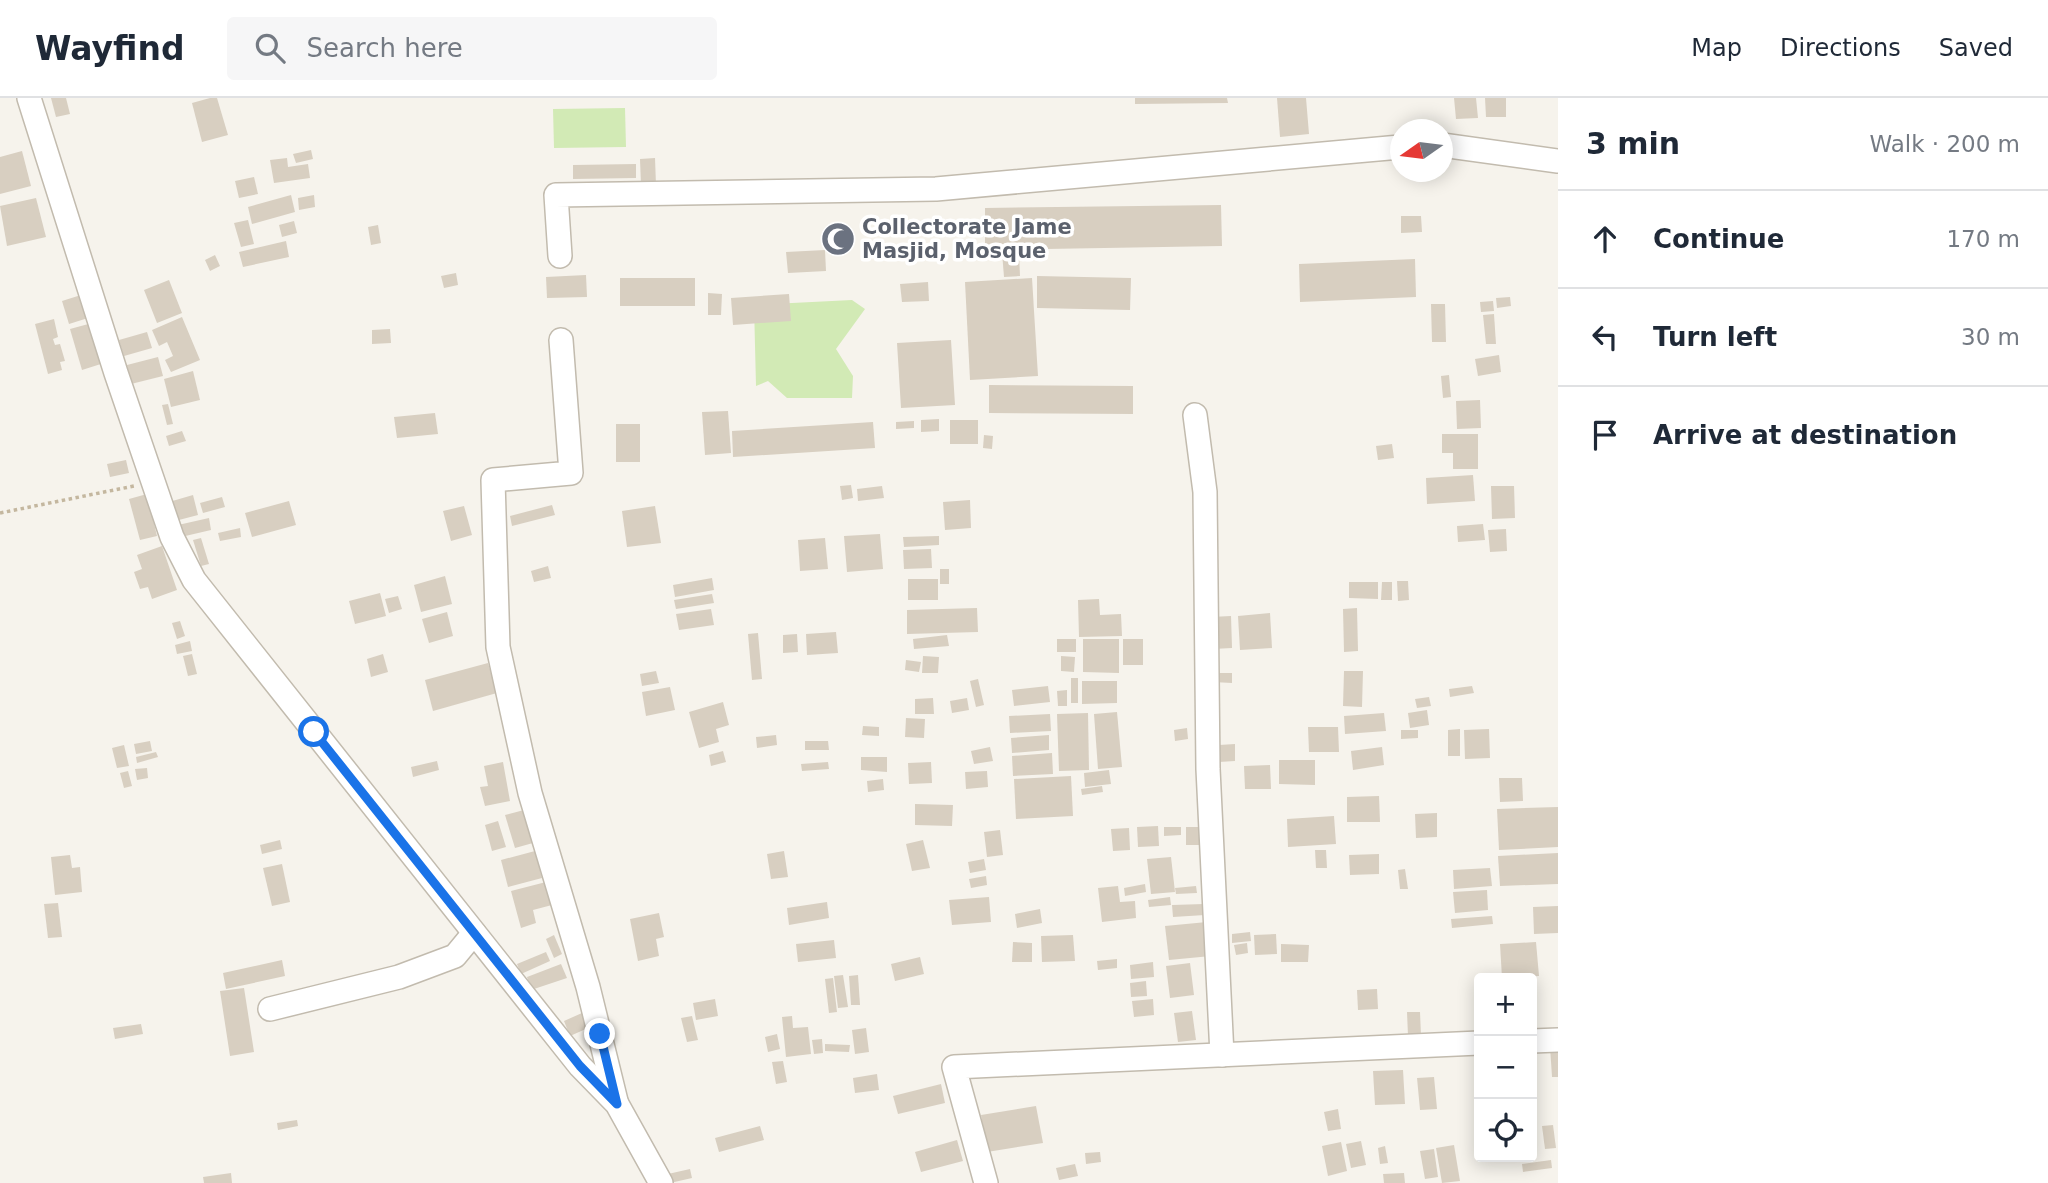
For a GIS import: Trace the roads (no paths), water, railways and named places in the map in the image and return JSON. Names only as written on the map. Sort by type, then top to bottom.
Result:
[{"type":"street","points":[[29,98],[172,537],[194,580],[580,1066],[617,1104],[662,1183]]},
{"type":"street","points":[[1453,146],[1558,161]]},
{"type":"street","points":[[560,256],[556,195],[936,189],[1390,148]]},
{"type":"street","points":[[561,340],[571,473],[493,480],[498,647],[530,793],[588,987],[617,1104]]},
{"type":"street","points":[[1195,415],[1205,492],[1208,769],[1222,1055]]},
{"type":"street","points":[[270,1010],[399,977],[454,956],[474,933]]},
{"type":"street","points":[[1537,1041],[1558,1040]]},
{"type":"street","points":[[986,1183],[954,1067],[1474,1043]]},
{"type":"place","name":"Collectorate Jame Masjid, Mosque","points":[[838,239]]}]
